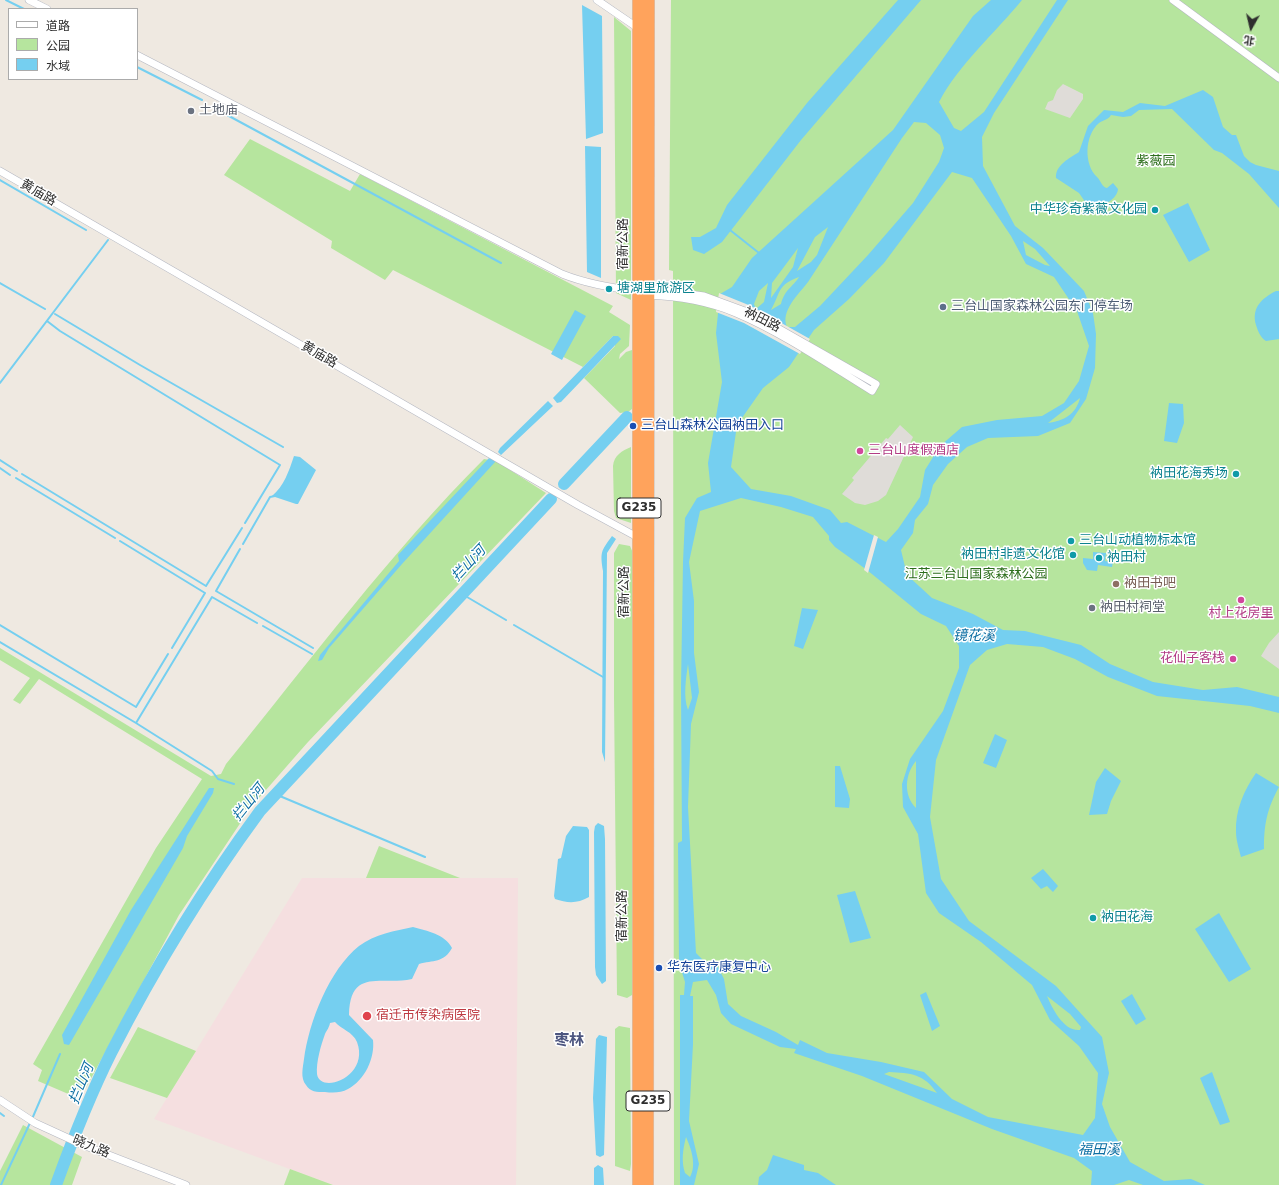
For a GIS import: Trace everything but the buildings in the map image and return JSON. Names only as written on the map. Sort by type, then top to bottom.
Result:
[{"type":"highway","name":"宿新公路","points":[[638,0],[649,766],[647,1016],[648,1185]]},
{"type":"highway","name":"宿新公路","points":[[638,1185],[637,956],[639,538],[642,291],[649,0]]},
{"type":"street","points":[[29,0],[45,8]]},
{"type":"street","points":[[598,0],[638,28]]},
{"type":"street","points":[[1173,0],[1279,78]]},
{"type":"street","name":"衲田路","points":[[138,56],[562,274],[594,284],[702,299],[736,313],[807,348],[874,388]]},
{"type":"street","name":"黄庙路","points":[[0,170],[639,538]]},
{"type":"street","name":"晓九路","points":[[0,1100],[31,1121],[83,1145],[186,1185]]},
{"type":"shaded area","points":[[1063,84],[1083,94],[1083,99],[1070,118],[1045,109],[1048,102],[1053,100],[1057,90]]},
{"type":"shaded area","points":[[900,425],[913,437],[886,495],[878,501],[865,505],[855,503],[842,494],[854,480],[852,478],[886,438],[888,439]]},
{"type":"shaded area","points":[[1279,632],[1279,669],[1261,656],[1269,643]]},
{"type":"shaded area","name":"宿迁市传染病医院","points":[[302,878],[518,878],[516,1185],[333,1185],[154,1119]]},
{"type":"green space","name":"江苏三台山国家森林公园","points":[[671,0],[1279,0],[1279,1185],[674,1185],[673,271],[669,270]]},
{"type":"green space","points":[[614,17],[631,31],[631,300],[616,293]]},
{"type":"green space","points":[[250,139],[350,191],[360,174],[613,306],[609,312],[630,325],[629,346],[620,354],[619,359],[626,352],[632,350],[632,409],[628,412],[620,413],[584,378],[615,346],[613,336],[583,367],[393,270],[385,280],[331,248],[332,241],[224,175]]},
{"type":"green space","points":[[631,447],[631,523],[616,518],[614,511],[613,466],[617,456]]},
{"type":"green space","points":[[484,459],[496,461],[546,493],[308,742],[251,807],[179,915],[80,1099],[38,1081],[42,1070],[33,1064],[156,848],[202,779],[39,679],[20,704],[13,700],[30,678],[0,660],[0,648],[211,776],[221,774],[226,764],[351,608],[449,495]]},
{"type":"green space","points":[[619,544],[630,546],[633,553],[633,987],[632,995],[627,998],[617,995],[614,553]]},
{"type":"green space","points":[[379,846],[460,878],[366,878]]},
{"type":"green space","points":[[619,1026],[630,1028],[630,1171],[615,1166],[615,1029]]},
{"type":"green space","points":[[138,1027],[196,1051],[167,1098],[110,1078]]},
{"type":"green space","points":[[23,1125],[82,1157],[72,1185],[0,1185],[0,1171]]},
{"type":"green space","points":[[290,1169],[333,1185],[284,1185]]},
{"type":"water","points":[[898,0],[921,0],[801,140],[722,242],[704,254],[693,250],[691,237],[700,237],[716,228],[727,205],[807,103]]},
{"type":"water","points":[[991,0],[1022,0],[967,62],[947,88],[939,102],[954,128],[961,131],[984,112],[1057,0],[1068,0],[994,113],[982,137],[983,166],[1015,226],[1043,248],[1084,291],[1093,313],[1096,334],[1095,368],[1086,399],[1070,423],[1038,436],[988,438],[967,447],[948,464],[933,485],[928,504],[915,520],[913,533],[901,550],[907,575],[932,598],[973,614],[1003,630],[1025,631],[1081,645],[1110,664],[1153,682],[1203,690],[1237,687],[1279,697],[1279,713],[1250,706],[1157,696],[1108,677],[1075,659],[1043,647],[1007,644],[987,650],[970,665],[936,760],[930,817],[941,879],[969,921],[1056,986],[1102,1037],[1109,1073],[1102,1104],[1110,1127],[1130,1162],[1164,1181],[1191,1179],[1205,1185],[1143,1185],[1129,1180],[1114,1185],[1091,1185],[1092,1171],[1074,1158],[992,1129],[862,1076],[794,1053],[796,1049],[780,1047],[731,1024],[721,1013],[716,995],[707,980],[693,982],[690,996],[693,996],[693,1044],[689,1121],[699,1164],[694,1185],[680,1185],[680,995],[684,995],[685,982],[679,963],[678,843],[682,841],[681,687],[683,562],[685,518],[697,498],[711,492],[708,463],[722,382],[716,333],[720,294],[732,287],[752,258],[893,130],[973,16]],"holes":[[[914,122],[926,123],[940,135],[944,148],[939,162],[913,203],[868,255],[820,306],[795,327],[787,327],[786,315],[788,309],[808,282],[902,138]],[[952,172],[972,178],[1011,236],[1026,264],[1054,277],[1077,311],[1089,346],[1079,381],[1064,403],[1042,416],[997,420],[962,427],[940,446],[925,470],[920,497],[898,529],[886,542],[847,522],[841,523],[830,510],[791,496],[751,489],[731,467],[737,425],[763,388],[789,367],[814,330],[849,299],[884,263]],[[828,227],[817,255],[811,262],[797,271],[815,237]],[[1023,241],[1035,249],[1050,266],[1026,255]],[[798,248],[793,267],[771,298],[772,283]],[[799,277],[787,292],[781,304],[771,310],[783,286]],[[768,283],[764,302],[756,309],[754,304],[759,291]],[[1080,398],[1076,408],[1068,416],[1048,423]],[[741,498],[781,507],[813,517],[829,536],[829,540],[835,547],[867,570],[921,614],[946,626],[959,646],[959,668],[943,711],[910,759],[902,784],[903,807],[918,834],[926,893],[939,913],[981,942],[1032,985],[1050,1020],[1079,1046],[1098,1073],[1095,1118],[1083,1135],[988,1117],[952,1099],[924,1072],[881,1062],[827,1053],[800,1040],[798,1045],[776,1032],[741,1016],[728,1004],[724,979],[716,963],[703,960],[696,953],[688,807],[691,724],[699,692],[694,653],[694,601],[689,562],[700,511]],[[688,664],[692,698],[688,710],[685,693]],[[916,761],[916,808],[907,791],[908,778],[912,766]],[[689,898],[691,921],[686,933],[682,919],[683,910]],[[1047,996],[1070,1014],[1081,1027],[1080,1030],[1074,1030],[1059,1018],[1052,1007]],[[889,1072],[910,1074],[922,1078],[937,1093],[884,1074]],[[686,1137],[693,1162],[690,1177],[685,1173],[683,1150]]]},
{"type":"water","points":[[582,5],[602,16],[603,133],[586,139]]},
{"type":"water","points":[[1203,90],[1213,97],[1223,127],[1232,135],[1236,135],[1244,156],[1256,165],[1279,171],[1279,208],[1249,174],[1222,153],[1214,150],[1172,109],[1139,110],[1131,116],[1123,117],[1111,115],[1099,123],[1094,129],[1088,143],[1088,158],[1090,165],[1093,172],[1104,186],[1107,188],[1113,183],[1118,189],[1114,197],[1106,203],[1092,207],[1088,206],[1079,193],[1056,178],[1056,173],[1060,166],[1079,152],[1088,126],[1104,110],[1123,112],[1140,103],[1165,106]]},
{"type":"water","points":[[585,146],[601,147],[601,278],[587,272]]},
{"type":"water","points":[[1188,203],[1210,250],[1189,262],[1163,215]]},
{"type":"water","points":[[1276,291],[1279,291],[1279,339],[1266,341],[1261,336],[1256,325],[1256,309],[1262,300]]},
{"type":"water","points":[[575,310],[586,316],[562,360],[551,354]]},
{"type":"water","points":[[613,336],[618,336],[621,339],[561,402],[557,403],[553,398]]},
{"type":"water","points":[[548,401],[553,406],[501,455],[498,452],[500,448]]},
{"type":"water","points":[[1169,403],[1183,404],[1184,423],[1177,443],[1164,441]]},
{"type":"water","points":[[294,456],[300,457],[316,470],[298,504],[272,496],[283,483]]},
{"type":"water","points":[[489,458],[496,461],[402,564],[329,648],[322,660],[318,661],[320,655],[399,561],[398,555]]},
{"type":"water","points":[[612,536],[616,539],[607,553],[605,762],[602,752],[602,552]]},
{"type":"water","points":[[1093,552],[1106,553],[1105,561],[1113,562],[1112,567],[1098,565],[1097,571],[1087,570],[1083,563],[1083,558],[1093,559]]},
{"type":"water","points":[[802,608],[818,610],[803,649],[794,646]]},
{"type":"water","points":[[995,734],[1007,740],[996,768],[983,763]]},
{"type":"water","points":[[835,766],[840,766],[850,799],[849,808],[835,807]]},
{"type":"water","points":[[1105,768],[1121,781],[1111,801],[1107,814],[1089,815],[1096,782]]},
{"type":"water","points":[[1256,773],[1279,787],[1267,817],[1264,849],[1241,857],[1236,835],[1237,816],[1244,794]]},
{"type":"water","points":[[209,788],[214,788],[213,793],[187,836],[183,848],[69,1045],[64,1044],[62,1035],[131,910]]},
{"type":"water","points":[[598,823],[604,826],[605,839],[606,981],[602,984],[596,975],[595,967],[594,832],[595,826]]},
{"type":"water","points":[[573,826],[587,827],[589,830],[589,897],[576,902],[568,902],[555,899],[554,896],[558,859],[561,858],[566,836]]},
{"type":"water","points":[[1043,869],[1058,886],[1053,892],[1047,886],[1041,889],[1031,878]]},
{"type":"water","points":[[855,891],[871,938],[850,943],[837,895]]},
{"type":"water","points":[[1219,913],[1251,969],[1229,982],[1195,929]]},
{"type":"water","points":[[413,927],[430,932],[445,939],[452,948],[449,953],[442,959],[419,964],[412,979],[401,981],[379,981],[361,984],[355,990],[351,1000],[349,1015],[373,1040],[372,1054],[368,1068],[354,1085],[340,1092],[317,1092],[310,1089],[304,1082],[302,1076],[310,1029],[322,998],[338,969],[348,956],[365,942],[378,936]],"holes":[[[335,1022],[350,1033],[357,1042],[359,1054],[357,1065],[351,1073],[343,1079],[326,1083],[320,1080],[317,1074],[320,1048],[330,1023]]]},
{"type":"water","points":[[926,992],[940,1026],[932,1031],[920,995]]},
{"type":"water","points":[[1132,994],[1146,1019],[1136,1025],[1121,1001]]},
{"type":"water","points":[[599,1035],[607,1037],[604,1155],[600,1157],[596,1155],[593,1098],[596,1039]]},
{"type":"water","points":[[1212,1072],[1230,1122],[1220,1125],[1200,1078]]},
{"type":"water","points":[[773,1155],[804,1165],[804,1170],[818,1173],[836,1185],[758,1185],[759,1177],[767,1170]]},
{"type":"water","points":[[598,1165],[603,1168],[604,1185],[594,1185],[594,1168]]},
{"type":"pier","points":[[719,293],[751,306],[810,339],[800,354],[744,323],[716,312]]},
{"type":"pier","points":[[874,535],[878,537],[868,573],[864,570]]},
{"type":"waterway","points":[[6,0],[22,8]]},
{"type":"waterway","points":[[138,68],[202,100]]},
{"type":"waterway","points":[[216,109],[501,263]]},
{"type":"waterway","points":[[0,180],[86,230]]},
{"type":"waterway","points":[[730,230],[759,253]]},
{"type":"waterway","points":[[0,383],[108,240]]},
{"type":"waterway","points":[[0,283],[45,309]]},
{"type":"waterway","points":[[55,314],[140,365],[283,447]]},
{"type":"waterway","points":[[47,321],[60,331],[280,465],[245,523]]},
{"type":"waterway","name":"拦山河","points":[[564,484],[627,417]]},
{"type":"waterway","points":[[0,460],[17,471]]},
{"type":"waterway","points":[[0,468],[10,475]]},
{"type":"waterway","points":[[22,474],[206,586],[242,528]]},
{"type":"waterway","points":[[16,478],[115,538]]},
{"type":"waterway","points":[[243,544],[270,497],[275,496]]},
{"type":"waterway","name":"拦山河","points":[[56,1185],[103,1069],[127,1022],[181,929],[239,840],[260,811],[551,499]]},
{"type":"waterway","points":[[120,541],[205,593]]},
{"type":"waterway","points":[[240,549],[216,591],[313,648]]},
{"type":"waterway","points":[[172,648],[205,593]]},
{"type":"waterway","points":[[462,594],[506,620]]},
{"type":"waterway","points":[[136,723],[212,597],[257,623]]},
{"type":"waterway","points":[[0,625],[136,707],[168,654]]},
{"type":"waterway","points":[[514,625],[603,677]]},
{"type":"waterway","points":[[263,626],[312,654]]},
{"type":"waterway","points":[[0,642],[136,723],[212,771],[218,779],[234,784]]},
{"type":"waterway","points":[[275,794],[425,857]]},
{"type":"waterway","points":[[685,886],[686,948]]},
{"type":"waterway","points":[[32,1119],[60,1054]]},
{"type":"waterway","points":[[0,1113],[4,1116]]},
{"type":"waterway","points":[[1,1185],[30,1123]]},
{"type":"place","name":"土地庙","points":[[191,111]]},
{"type":"place","name":"中华珍奇紫薇文化园","points":[[1155,210]]},
{"type":"place","name":"塘湖里旅游区","points":[[609,289]]},
{"type":"place","name":"三台山国家森林公园东门停车场","points":[[943,307]]},
{"type":"place","name":"三台山森林公园衲田入口","points":[[633,426]]},
{"type":"place","name":"三台山度假酒店","points":[[860,451]]},
{"type":"place","name":"衲田花海秀场","points":[[1236,474]]},
{"type":"place","name":"三台山动植物标本馆","points":[[1071,541]]},
{"type":"place","name":"衲田村非遗文化馆","points":[[1073,555]]},
{"type":"place","name":"衲田村","points":[[1099,558]]},
{"type":"place","name":"衲田书吧","points":[[1116,584]]},
{"type":"place","name":"村上花房里","points":[[1241,600]]},
{"type":"place","name":"衲田村祠堂","points":[[1092,608]]},
{"type":"place","name":"花仙子客栈","points":[[1233,659]]},
{"type":"place","name":"衲田花海","points":[[1093,918]]},
{"type":"place","name":"华东医疗康复中心","points":[[659,968]]},
{"type":"place","name":"宿迁市传染病医院","points":[[367,1016]]},
{"type":"district","name":"枣林","points":[[569,1041]]},
{"type":"park label","name":"紫薇园","points":[[1156,162]]},
{"type":"water label","name":"镜花溪","points":[[974,636]]},
{"type":"water label","name":"福田溪","points":[[1099,1150]]}]
